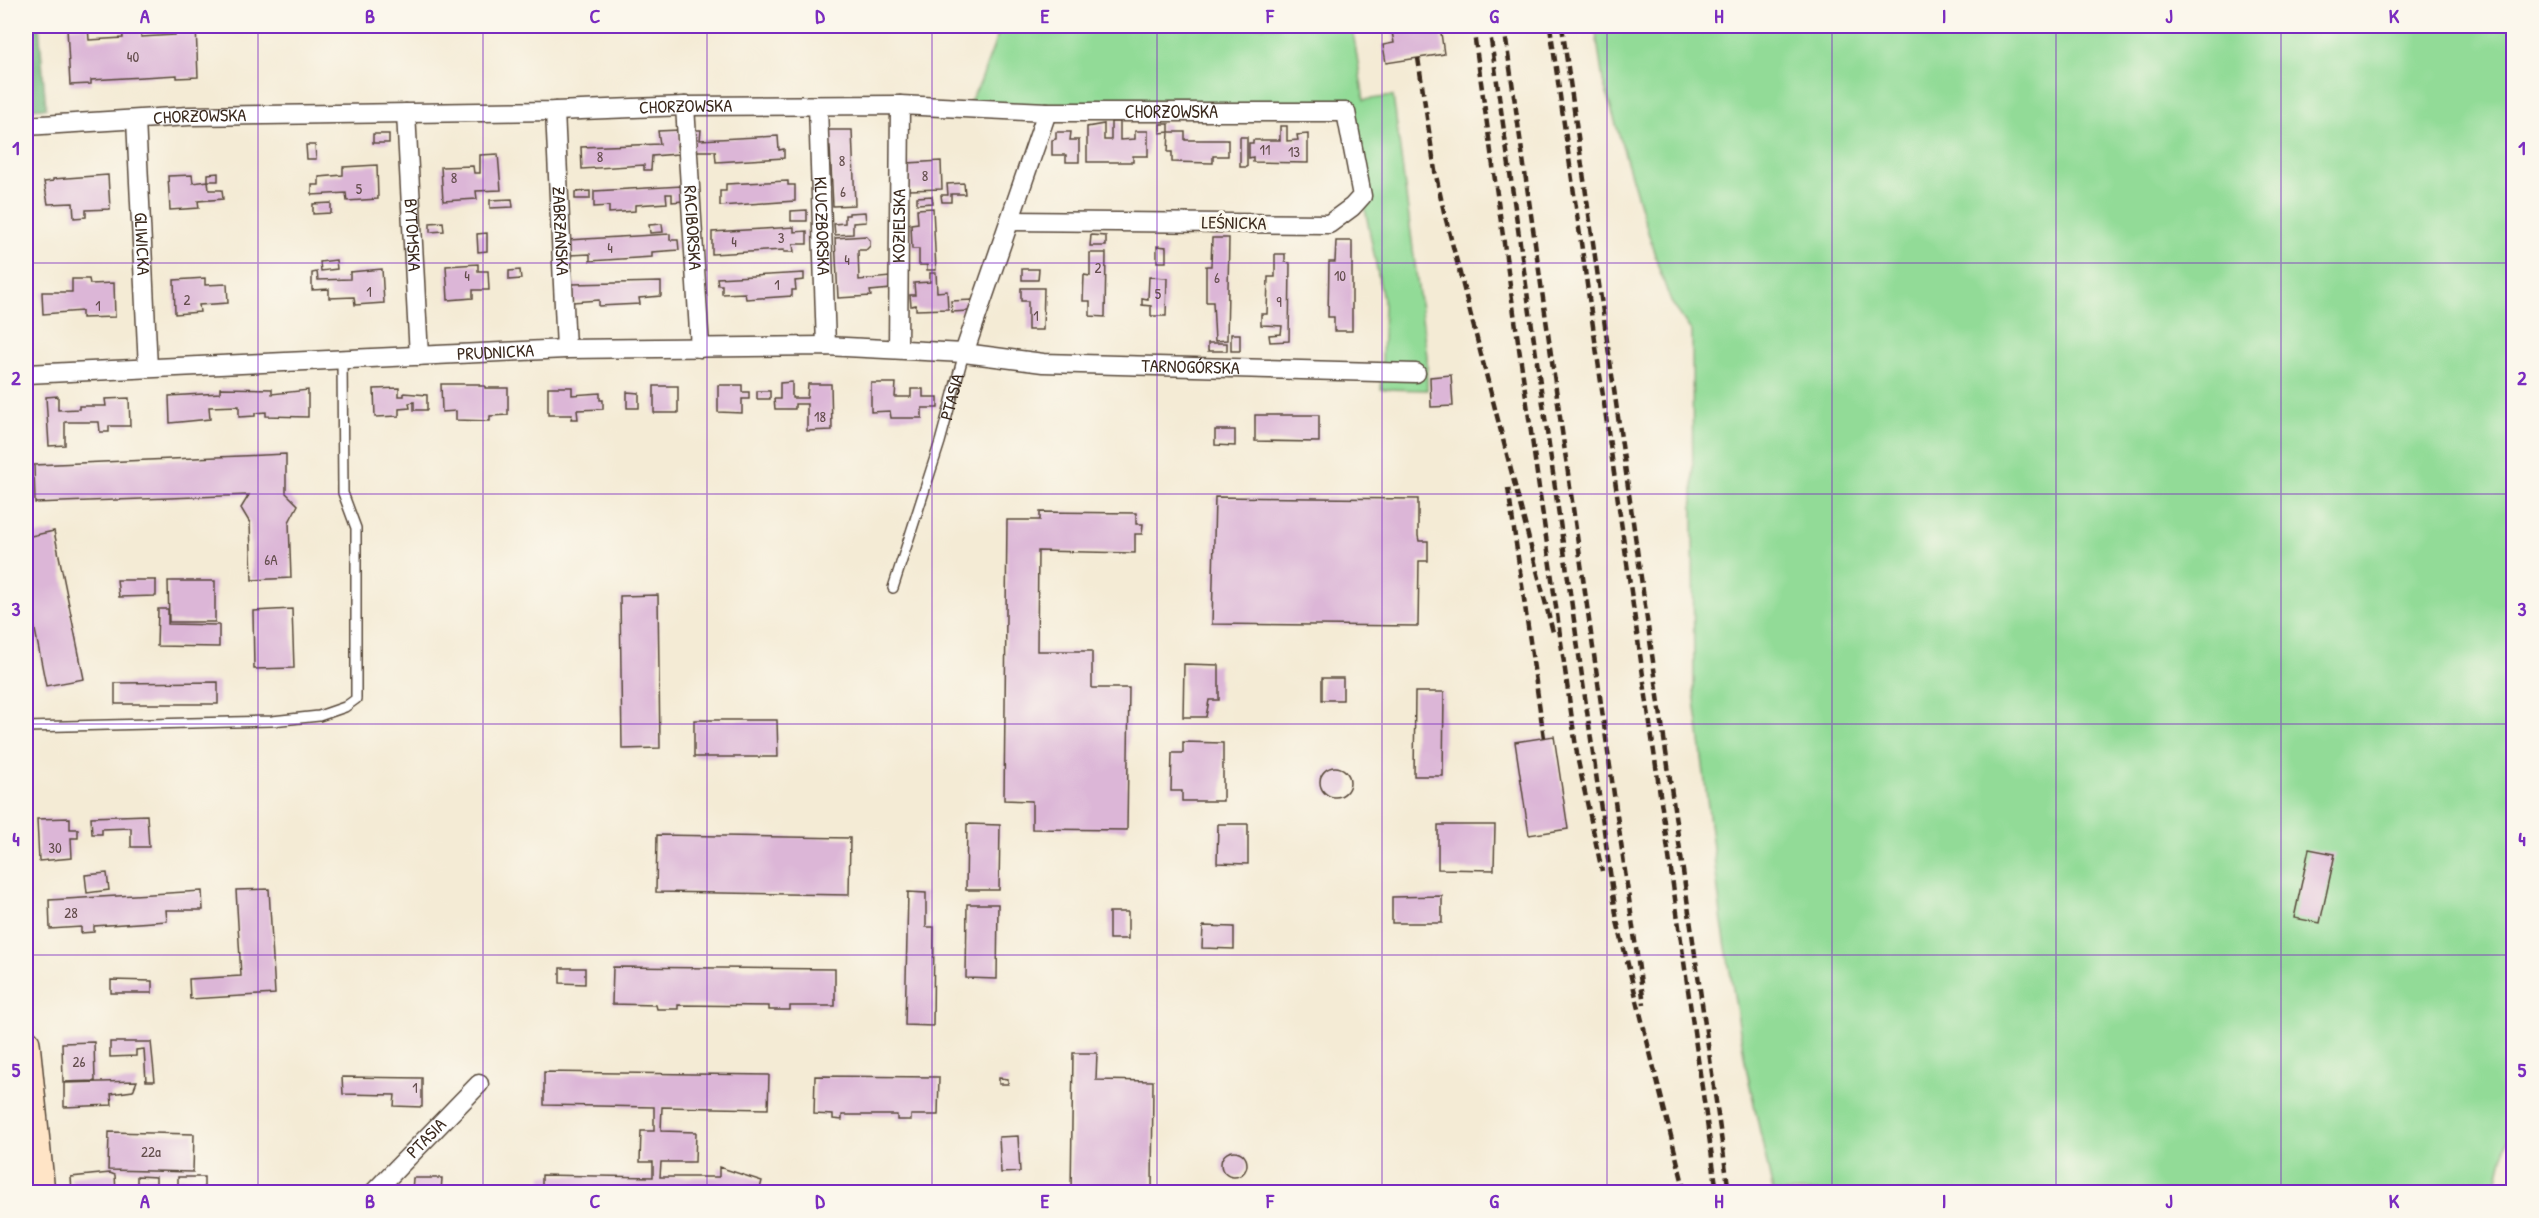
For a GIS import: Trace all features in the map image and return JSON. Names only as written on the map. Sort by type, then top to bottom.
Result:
[{"type":"main road","points":[[26,1043],[41,1192]]},
{"type":"street","name":"CHORZOWSKA","points":[[26,126],[189,116],[555,111],[686,106],[900,105],[1047,112],[1346,112]]},
{"type":"street","name":"KOZIELSKA","points":[[898,348],[900,105]]},
{"type":"street","name":"RACIBORSKA","points":[[686,106],[700,348]]},
{"type":"street","name":"KLUCZBORSKA","points":[[818,106],[826,346]]},
{"type":"street","name":"ZABRZAŃSKA","points":[[555,111],[566,349]]},
{"type":"street","name":"BYTOMSKA","points":[[406,112],[419,356]]},
{"type":"street","points":[[964,353],[1047,112]]},
{"type":"street","name":"LEŚNICKA","points":[[1010,221],[1329,224],[1352,207],[1362,196],[1346,112]]},
{"type":"street","name":"GLIWICKA","points":[[136,120],[148,368]]},
{"type":"street","name":"PRUDNICKA","points":[[26,374],[566,349],[826,346],[964,353]]},
{"type":"street","name":"TARNOGÓRSKA","points":[[964,353],[1043,363],[1416,373]]},
{"type":"street","name":"PTASIA","points":[[374,1192],[479,1084]]},
{"type":"lane","name":"PTASIA","points":[[893,588],[940,442],[964,353]]},
{"type":"lane","points":[[26,727],[272,720],[319,716],[345,707],[356,699],[356,528],[343,492],[342,358]]},
{"type":"green space","points":[[26,26],[39,26],[46,108],[26,109]]},
{"type":"green space","points":[[1001,26],[1352,26],[1364,100],[1393,96],[1427,356],[1427,390],[1381,389],[1384,305],[1346,112],[966,108],[980,83]]},
{"type":"green space","points":[[1595,26],[2513,26],[2514,1111],[2495,1192],[1773,1192],[1746,1067],[1722,923],[1694,691],[1692,332],[1671,302],[1659,269],[1603,81]]},
{"type":"building","points":[[88,26],[89,40],[123,38],[122,26],[141,26],[141,37],[175,35],[175,26],[196,26],[198,77],[177,78],[177,75],[91,80],[91,84],[70,85],[67,28]]},
{"type":"building","points":[[1391,26],[1440,26],[1444,54],[1386,63],[1383,45],[1394,43]]},
{"type":"building","points":[[1111,122],[1120,122],[1120,140],[1135,139],[1135,131],[1148,131],[1148,156],[1133,156],[1133,162],[1087,162],[1087,127],[1104,124],[1104,140],[1111,140]]},
{"type":"building","points":[[1160,124],[1169,124],[1169,132],[1160,133]]},
{"type":"building","points":[[1280,126],[1287,126],[1287,141],[1298,140],[1297,135],[1308,134],[1308,163],[1253,162],[1253,157],[1249,158],[1249,143],[1253,143],[1253,140],[1280,140]]},
{"type":"building","points":[[679,130],[681,144],[677,145],[678,154],[652,156],[651,170],[644,170],[644,165],[582,169],[581,147],[660,144],[658,131]]},
{"type":"building","points":[[689,130],[701,130],[700,140],[778,136],[779,150],[784,149],[784,158],[716,162],[715,151],[690,151]]},
{"type":"building","points":[[824,130],[852,130],[855,205],[833,206],[830,146],[824,146]]},
{"type":"building","points":[[1056,132],[1071,132],[1070,140],[1079,140],[1079,162],[1066,162],[1066,155],[1052,155],[1052,140],[1056,139]]},
{"type":"building","points":[[1169,132],[1185,132],[1185,140],[1228,140],[1228,156],[1213,156],[1213,163],[1172,162],[1172,152],[1168,152]]},
{"type":"building","points":[[373,134],[389,134],[389,143],[373,143]]},
{"type":"building","points":[[1240,137],[1247,137],[1247,167],[1240,167]]},
{"type":"building","points":[[306,145],[315,145],[316,159],[307,159]]},
{"type":"building","points":[[498,154],[501,190],[476,191],[477,199],[443,201],[441,167],[473,166],[474,173],[480,173],[480,155]]},
{"type":"building","points":[[941,161],[942,189],[909,190],[908,163]]},
{"type":"building","points":[[377,165],[378,199],[347,201],[346,193],[312,195],[312,185],[319,185],[319,177],[343,175],[343,167]]},
{"type":"building","points":[[218,173],[218,181],[208,181],[208,174]]},
{"type":"building","points":[[108,175],[110,209],[86,210],[86,217],[74,218],[73,203],[48,204],[44,182],[53,181],[53,179]]},
{"type":"building","points":[[192,175],[193,183],[208,181],[209,190],[222,190],[223,199],[198,201],[199,208],[170,210],[168,176]]},
{"type":"building","points":[[788,181],[788,185],[795,185],[795,201],[720,206],[720,191],[726,191],[726,184]]},
{"type":"building","points":[[964,183],[965,194],[951,194],[951,202],[942,202],[941,195],[948,195],[947,184]]},
{"type":"building","points":[[682,186],[683,201],[672,202],[672,194],[666,194],[667,203],[635,205],[635,211],[609,213],[609,206],[594,207],[594,191]]},
{"type":"building","points":[[590,191],[590,199],[575,199],[575,192]]},
{"type":"building","points":[[932,196],[933,203],[917,204],[917,197]]},
{"type":"building","points":[[512,199],[513,207],[490,208],[490,200]]},
{"type":"building","points":[[331,203],[331,213],[313,214],[313,204]]},
{"type":"building","points":[[933,208],[936,270],[927,270],[927,265],[919,265],[919,249],[912,249],[911,224],[918,223],[917,209]]},
{"type":"building","points":[[807,210],[807,221],[791,221],[791,211]]},
{"type":"building","points":[[865,212],[866,222],[853,223],[853,234],[835,235],[834,224],[845,223],[845,215]]},
{"type":"building","points":[[443,222],[444,231],[430,232],[430,223]]},
{"type":"building","points":[[662,224],[663,232],[650,233],[649,225]]},
{"type":"building","points":[[794,227],[794,232],[807,231],[807,244],[793,244],[794,252],[784,252],[784,250],[712,254],[712,232]]},
{"type":"building","points":[[487,233],[487,251],[478,252],[477,234]]},
{"type":"building","points":[[670,234],[670,240],[678,240],[679,250],[652,252],[652,257],[590,261],[590,254],[569,255],[568,240]]},
{"type":"building","points":[[1091,235],[1106,236],[1106,246],[1090,246]]},
{"type":"building","points":[[866,236],[870,240],[870,246],[866,250],[858,250],[859,280],[890,277],[891,289],[870,291],[871,296],[838,298],[835,238]]},
{"type":"building","points":[[1212,238],[1229,238],[1227,340],[1215,341],[1213,302],[1206,302],[1206,266],[1211,266]]},
{"type":"building","points":[[1336,241],[1352,241],[1352,331],[1334,331],[1334,317],[1328,317],[1329,262],[1335,262]]},
{"type":"building","points":[[1157,246],[1166,247],[1166,262],[1157,262]]},
{"type":"building","points":[[1090,253],[1106,253],[1105,317],[1090,316],[1090,301],[1083,301],[1084,275],[1090,276]]},
{"type":"building","points":[[1275,254],[1285,254],[1285,262],[1290,263],[1289,341],[1270,342],[1269,335],[1281,334],[1282,326],[1261,325],[1261,314],[1267,314],[1268,277],[1275,277]]},
{"type":"building","points":[[336,260],[337,269],[321,271],[320,262]]},
{"type":"building","points":[[478,264],[478,271],[488,271],[489,290],[473,290],[473,298],[448,300],[446,266]]},
{"type":"building","points":[[382,269],[384,303],[355,305],[354,297],[329,298],[329,289],[312,290],[312,273],[317,272],[318,280],[350,279],[350,272]]},
{"type":"building","points":[[1022,269],[1039,269],[1038,280],[1022,280]]},
{"type":"building","points":[[520,270],[521,279],[509,280],[509,271]]},
{"type":"building","points":[[804,273],[804,280],[795,281],[796,290],[792,290],[792,296],[746,299],[745,293],[722,294],[722,285],[718,285],[717,278]]},
{"type":"building","points":[[930,273],[936,273],[937,292],[947,291],[948,309],[916,310],[916,305],[911,306],[910,295],[915,295],[914,283],[930,282]]},
{"type":"building","points":[[1149,277],[1167,278],[1166,316],[1151,316],[1151,306],[1142,305],[1142,298],[1148,299]]},
{"type":"building","points":[[205,278],[205,285],[227,284],[228,303],[199,305],[200,312],[175,314],[174,280]]},
{"type":"building","points":[[72,279],[89,279],[90,284],[114,283],[115,317],[82,318],[82,311],[43,314],[42,292],[72,292]]},
{"type":"building","points":[[661,282],[661,296],[639,298],[640,304],[599,306],[599,300],[573,302],[572,284]]},
{"type":"building","points":[[1021,288],[1044,288],[1043,330],[1028,330],[1028,301],[1021,301]]},
{"type":"building","points":[[973,300],[968,311],[952,312],[951,301]]},
{"type":"building","points":[[1231,334],[1240,334],[1240,351],[1231,351]]},
{"type":"building","points":[[1208,343],[1227,343],[1227,351],[1208,351]]},
{"type":"building","points":[[1451,375],[1453,406],[1431,407],[1430,377]]},
{"type":"building","points":[[792,382],[792,398],[807,398],[808,384],[831,384],[832,430],[807,431],[807,404],[795,404],[795,409],[775,409],[774,399],[780,399],[780,383]]},
{"type":"building","points":[[871,383],[896,383],[895,397],[911,397],[911,389],[923,389],[923,397],[938,397],[938,408],[922,408],[922,418],[891,418],[890,411],[871,412]]},
{"type":"building","points":[[441,384],[479,384],[485,388],[508,388],[508,415],[490,416],[490,421],[456,420],[456,411],[442,412]]},
{"type":"building","points":[[718,385],[742,385],[742,392],[749,392],[749,399],[742,399],[742,413],[718,412]]},
{"type":"building","points":[[654,386],[678,386],[678,413],[654,413]]},
{"type":"building","points":[[548,387],[572,387],[572,395],[600,393],[603,409],[577,410],[578,419],[571,419],[572,415],[548,415]]},
{"type":"building","points":[[220,388],[272,389],[272,394],[308,390],[308,417],[266,416],[266,412],[255,413],[255,416],[239,417],[239,406],[209,407],[210,419],[170,423],[169,396],[220,393]]},
{"type":"building","points":[[399,388],[399,396],[404,396],[404,393],[427,395],[427,410],[414,410],[414,402],[409,403],[410,408],[399,409],[399,416],[375,417],[374,389]]},
{"type":"building","points":[[757,391],[770,391],[770,399],[757,399]]},
{"type":"building","points":[[627,392],[639,393],[639,408],[627,408]]},
{"type":"building","points":[[58,396],[58,410],[79,409],[79,406],[106,406],[105,399],[129,398],[130,426],[109,426],[109,432],[100,432],[99,422],[65,422],[65,445],[49,446],[46,397]]},
{"type":"building","points":[[1255,415],[1319,415],[1319,442],[1255,441]]},
{"type":"building","points":[[1215,430],[1235,430],[1235,446],[1215,445]]},
{"type":"building","points":[[286,454],[286,493],[298,505],[289,522],[291,578],[252,580],[250,523],[241,508],[249,495],[35,503],[34,465]]},
{"type":"building","points":[[1215,497],[1418,499],[1418,536],[1419,541],[1428,541],[1428,561],[1419,561],[1418,626],[1212,624]]},
{"type":"building","points":[[1040,512],[1136,513],[1136,524],[1143,524],[1142,534],[1135,534],[1135,553],[1038,551],[1037,651],[1092,651],[1092,688],[1129,688],[1127,830],[1032,829],[1032,801],[1004,800],[1007,520],[1040,520]]},
{"type":"building","points":[[54,531],[84,679],[46,686],[26,584],[26,537]]},
{"type":"building","points":[[117,580],[156,580],[156,596],[119,597]]},
{"type":"building","points":[[168,581],[215,581],[215,622],[169,622]]},
{"type":"building","points":[[658,595],[660,748],[622,749],[620,596]]},
{"type":"building","points":[[158,609],[168,609],[168,624],[219,625],[219,647],[157,646]]},
{"type":"building","points":[[292,609],[294,668],[254,669],[253,611]]},
{"type":"building","points":[[1184,664],[1219,665],[1219,700],[1209,700],[1206,717],[1183,717]]},
{"type":"building","points":[[1322,678],[1343,678],[1343,700],[1322,700]]},
{"type":"building","points":[[218,682],[218,704],[115,704],[115,683]]},
{"type":"building","points":[[1415,692],[1444,692],[1443,776],[1414,776]]},
{"type":"building","points":[[694,720],[777,720],[778,757],[694,757]]},
{"type":"building","points":[[1554,736],[1568,829],[1529,835],[1515,742]]},
{"type":"building","points":[[1183,742],[1223,743],[1223,801],[1182,801],[1182,791],[1171,791],[1172,753],[1183,753]]},
{"type":"building","points":[[1335,767],[1346,771],[1350,782],[1346,793],[1335,797],[1324,793],[1320,782],[1324,771]]},
{"type":"building","points":[[147,815],[149,847],[131,847],[131,828],[102,829],[102,834],[92,834],[91,817]]},
{"type":"building","points":[[70,818],[70,829],[78,829],[78,838],[71,838],[72,858],[39,861],[37,819]]},
{"type":"building","points":[[967,824],[1000,825],[999,890],[966,890]]},
{"type":"building","points":[[1218,824],[1248,824],[1248,864],[1217,863]]},
{"type":"building","points":[[1438,825],[1495,825],[1494,870],[1438,869]]},
{"type":"building","points":[[657,835],[850,838],[849,895],[656,892]]},
{"type":"building","points":[[2309,849],[2335,854],[2320,923],[2294,918]]},
{"type":"building","points":[[107,873],[109,890],[87,893],[85,875]]},
{"type":"building","points":[[269,889],[275,994],[190,999],[189,979],[241,976],[236,890]]},
{"type":"building","points":[[202,891],[203,910],[166,910],[167,921],[94,926],[94,932],[81,933],[81,927],[50,929],[49,900]]},
{"type":"building","points":[[908,892],[926,893],[926,927],[934,927],[933,1026],[905,1025]]},
{"type":"building","points":[[1442,896],[1442,923],[1392,923],[1392,897]]},
{"type":"building","points":[[967,904],[998,904],[997,979],[966,978]]},
{"type":"building","points":[[1109,912],[1128,912],[1128,939],[1109,939]]},
{"type":"building","points":[[1203,926],[1234,927],[1234,949],[1202,948]]},
{"type":"building","points":[[613,967],[835,969],[835,1006],[790,1006],[790,1010],[769,1010],[769,1006],[678,1005],[678,1009],[657,1009],[656,1005],[612,1004]]},
{"type":"building","points":[[560,968],[585,968],[585,984],[560,983]]},
{"type":"building","points":[[111,980],[152,981],[152,993],[111,993]]},
{"type":"building","points":[[94,1042],[95,1081],[63,1082],[62,1043]]},
{"type":"building","points":[[110,1042],[151,1042],[155,1081],[146,1081],[144,1049],[136,1050],[136,1056],[110,1057]]},
{"type":"building","points":[[1073,1053],[1097,1053],[1096,1080],[1153,1081],[1152,1192],[1071,1192]]},
{"type":"building","points":[[544,1072],[769,1075],[768,1109],[662,1107],[661,1131],[696,1132],[695,1162],[661,1162],[660,1177],[719,1177],[719,1167],[762,1181],[759,1192],[542,1192],[542,1175],[653,1177],[653,1162],[640,1162],[641,1131],[654,1131],[654,1107],[544,1105]]},
{"type":"building","points":[[815,1076],[939,1077],[938,1115],[911,1115],[911,1120],[897,1120],[897,1115],[842,1115],[842,1120],[833,1119],[833,1115],[814,1114]]},
{"type":"building","points":[[342,1077],[422,1078],[422,1107],[394,1106],[395,1095],[343,1094]]},
{"type":"building","points":[[999,1078],[1008,1079],[1008,1084],[999,1084]]},
{"type":"building","points":[[137,1081],[133,1091],[111,1094],[112,1105],[64,1107],[64,1083]]},
{"type":"building","points":[[109,1132],[194,1134],[193,1172],[108,1170]]},
{"type":"building","points":[[1018,1136],[1020,1172],[1001,1173],[999,1137]]},
{"type":"building","points":[[1234,1151],[1243,1155],[1247,1164],[1243,1173],[1234,1177],[1225,1173],[1221,1164],[1225,1155]]},
{"type":"building","points":[[110,1173],[115,1175],[116,1192],[72,1192],[71,1177]]},
{"type":"building","points":[[137,1176],[156,1177],[156,1192],[137,1192]]},
{"type":"building","points":[[178,1177],[204,1177],[204,1192],[178,1192]]},
{"type":"building","points":[[413,1178],[442,1178],[441,1192],[412,1192]]},
{"type":"railway","points":[[1473,26],[1578,761],[1602,871]]},
{"type":"railway","points":[[1489,26],[1617,921],[1685,1192]]},
{"type":"railway","points":[[1504,26],[1644,1004]]},
{"type":"railway","points":[[1550,26],[1717,1192]]},
{"type":"railway","points":[[1562,26],[1729,1192]]},
{"type":"railway","points":[[1418,58],[1435,171],[1444,212],[1553,632]]},
{"type":"railway","points":[[1508,488],[1544,738]]}]
